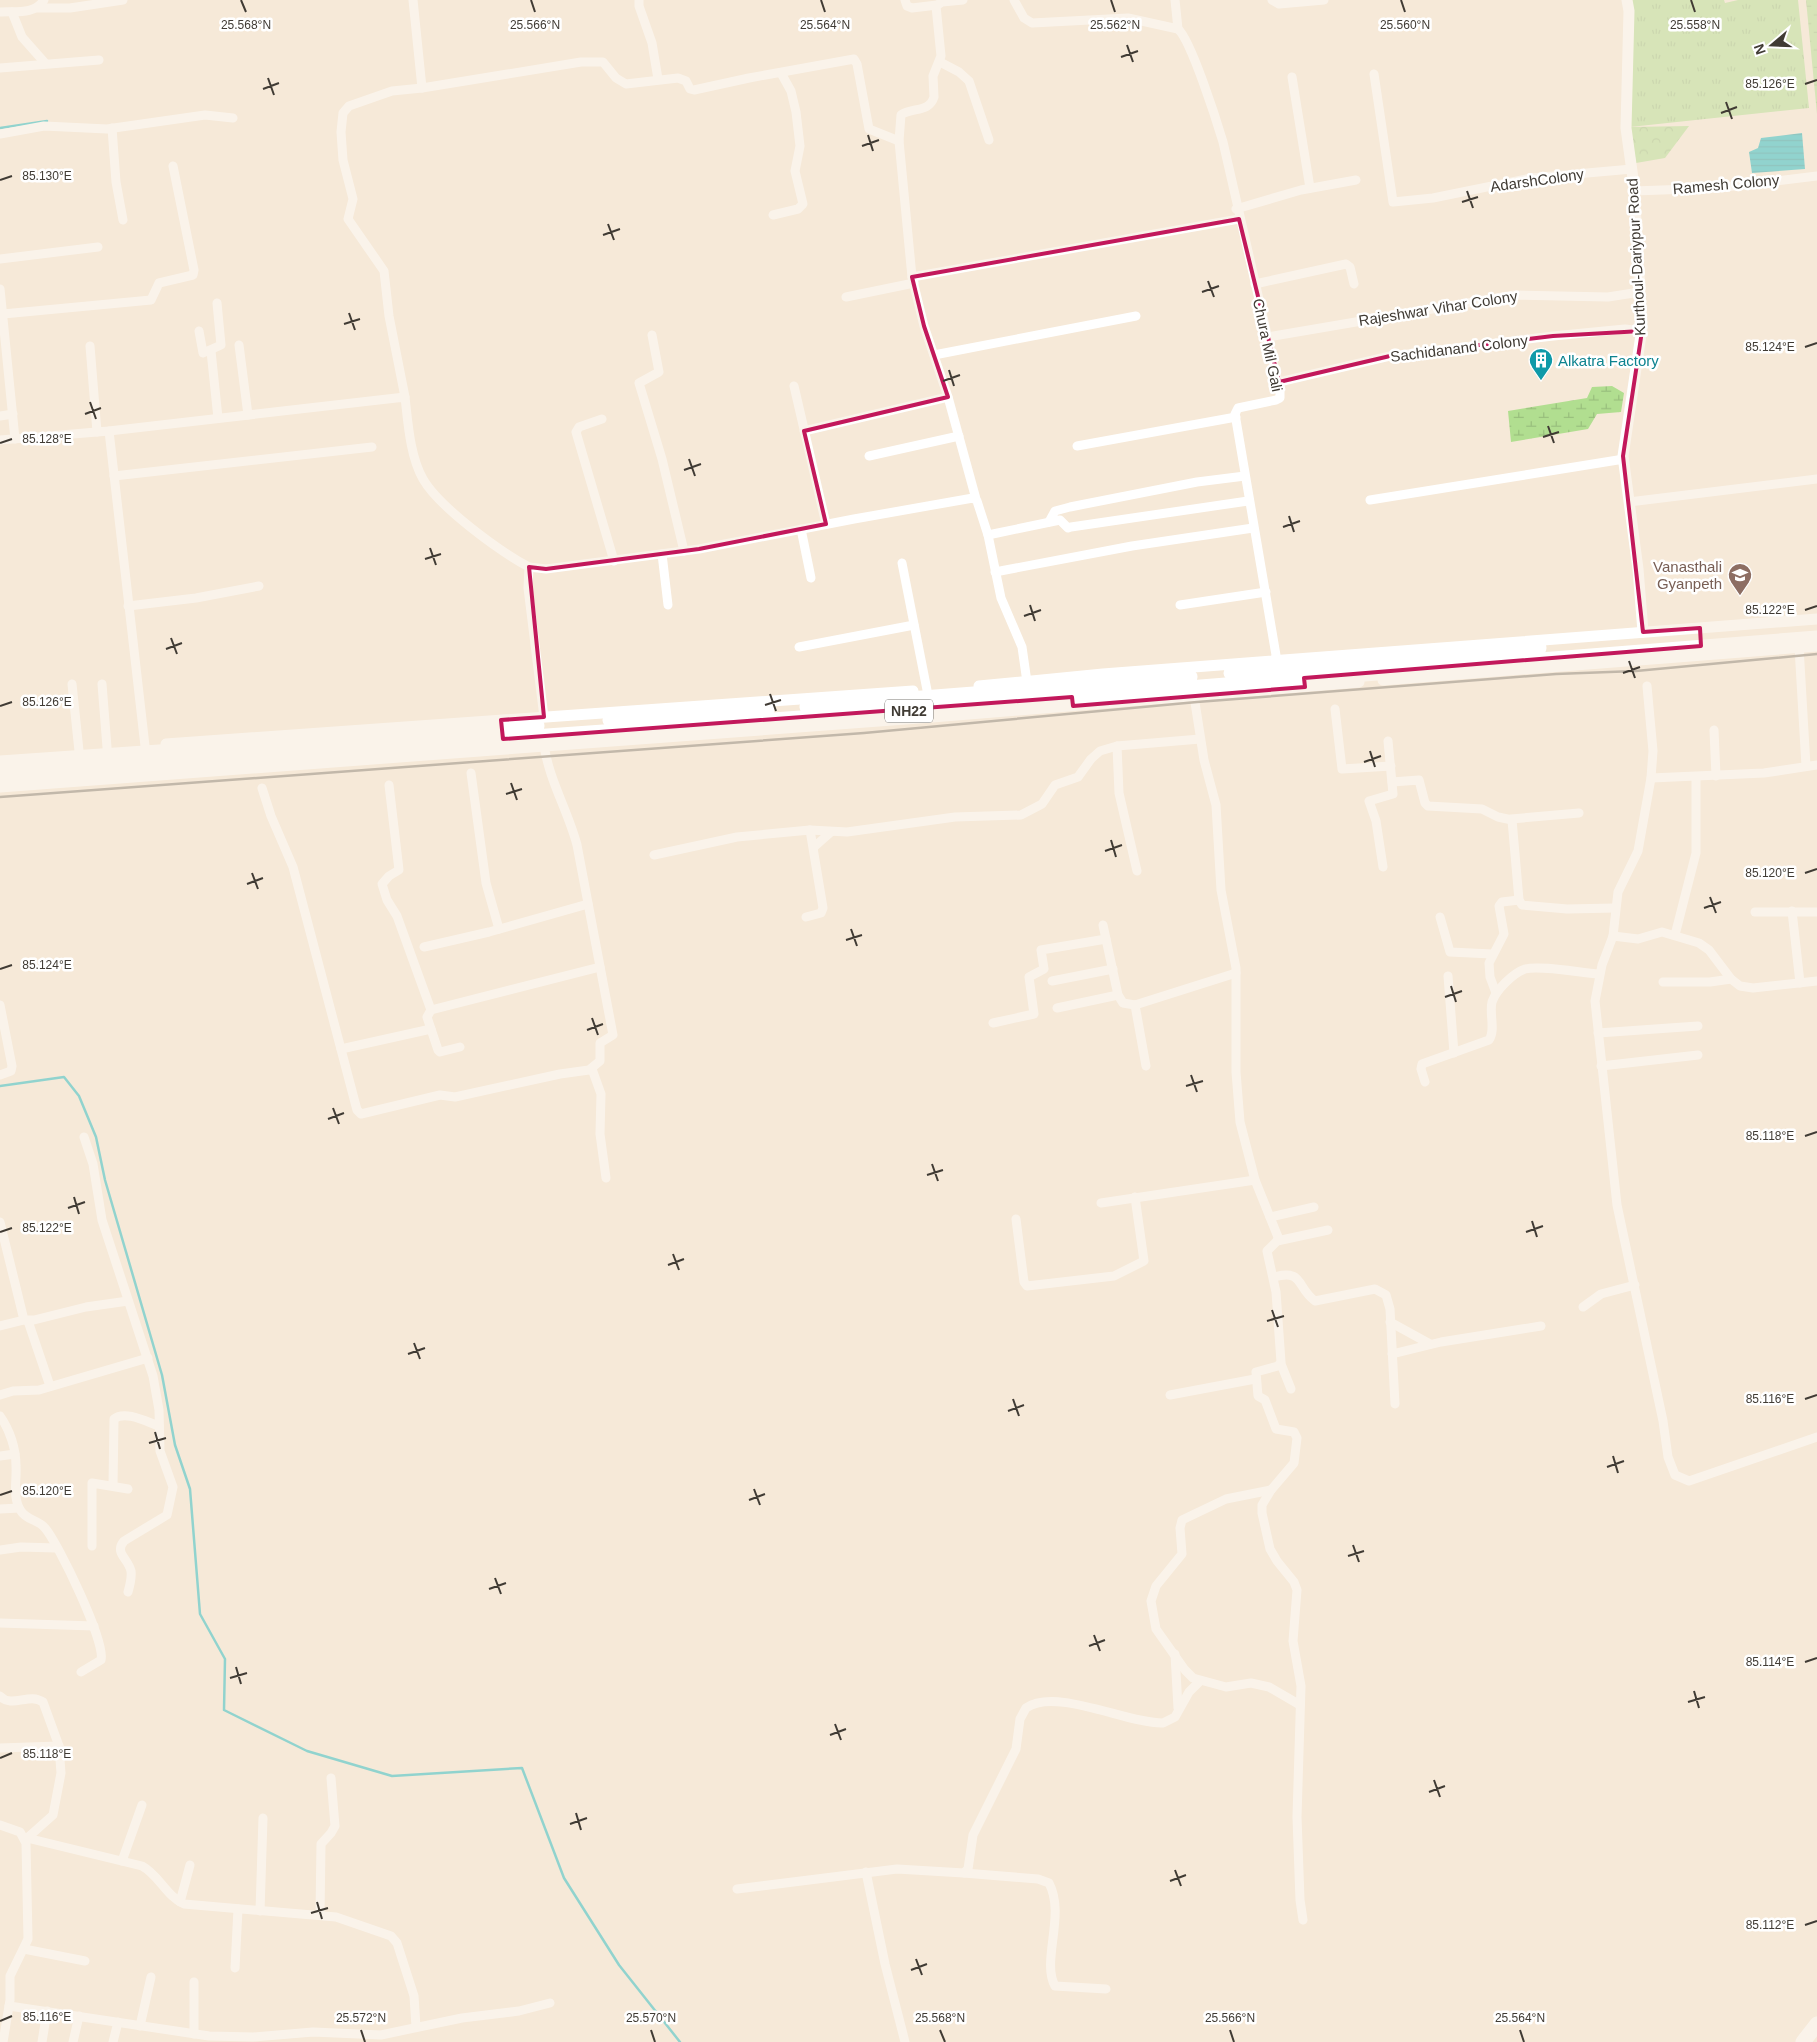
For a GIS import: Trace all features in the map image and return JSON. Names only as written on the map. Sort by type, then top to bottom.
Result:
[{"type":"highway","name":"NH22","points":[[0,763],[925,698],[1056,686],[1817,627]]},
{"type":"highway","name":"NH22","points":[[0,775],[912,710],[1817,638]]},
{"type":"highway","points":[[1803,2042],[1817,2024]]},
{"type":"street","points":[[37,8],[44,0]]},
{"type":"street","points":[[0,12],[29,11],[37,8],[70,8],[123,0]]},
{"type":"street","points":[[413,0],[422,88]]},
{"type":"street","points":[[639,0],[638,6],[652,43],[658,79]]},
{"type":"street","points":[[905,0],[907,6],[912,8],[940,2],[963,0]]},
{"type":"street","points":[[1014,0],[1024,18],[1032,23],[1128,18],[1183,36]]},
{"type":"street","name":"Chura Mil Gali","points":[[1175,0],[1177,17],[1183,36],[1217,122],[1281,395],[1278,399],[1238,408],[1236,417]]},
{"type":"street","points":[[1272,0],[1279,4],[1324,0]]},
{"type":"street","name":"Kurthoul-Dariypur Road","points":[[1628,0],[1626,128],[1634,191],[1642,331],[1624,459],[1638,569],[1643,632]]},
{"type":"street","points":[[940,2],[935,11],[941,53],[940,62],[933,76],[933,102],[927,107],[908,111],[901,115],[899,141],[913,280],[924,326],[948,396],[976,499],[988,535],[1001,598],[1022,647],[1027,682]]},
{"type":"street","points":[[12,12],[22,37],[45,63]]},
{"type":"street","points":[[0,68],[98,60]]},
{"type":"street","points":[[899,141],[869,129],[855,60],[694,90],[678,78],[626,84],[616,78],[606,64],[594,61],[392,91],[349,106],[343,113],[341,132],[343,160],[353,199],[348,219],[384,271],[388,316],[410,436],[422,478],[436,498],[509,556],[528,567],[546,569],[684,551],[968,498],[976,499]]},
{"type":"street","points":[[940,62],[959,72],[969,81],[989,140]]},
{"type":"street","points":[[773,215],[798,209],[803,204],[795,171],[800,142],[796,112],[791,91],[781,73]]},
{"type":"street","name":"AdarshColony","points":[[1374,74],[1393,202],[1433,198],[1531,178],[1632,169]]},
{"type":"street","points":[[1292,77],[1310,188]]},
{"type":"street","points":[[0,134],[44,126],[96,130],[205,114],[233,118]]},
{"type":"street","points":[[112,128],[116,182],[123,220]]},
{"type":"street","points":[[2,314],[151,300],[159,283],[193,275],[194,270],[173,166]]},
{"type":"street","name":"Ramesh Colony","points":[[1634,191],[1717,188],[1817,176]]},
{"type":"street","points":[[1236,209],[1310,188],[1356,180]]},
{"type":"street","points":[[846,297],[913,280],[1239,219]]},
{"type":"street","points":[[0,259],[98,247]]},
{"type":"street","points":[[1255,284],[1346,264],[1350,267],[1354,284]]},
{"type":"street","points":[[0,289],[15,439]]},
{"type":"street","name":"Rajeshwar Vihar Colony","points":[[1268,337],[1514,295],[1608,297],[1640,292]]},
{"type":"street","points":[[199,331],[202,352],[210,351],[222,344],[217,303]]},
{"type":"street","points":[[934,355],[1136,316]]},
{"type":"street","name":"Sachidanand Colony","points":[[1279,382],[1390,356],[1553,336],[1626,329],[1642,331]]},
{"type":"street","points":[[652,335],[659,372],[639,384],[662,459],[684,551]]},
{"type":"street","points":[[239,345],[248,415]]},
{"type":"street","points":[[90,346],[97,432]]},
{"type":"street","points":[[210,351],[218,418]]},
{"type":"street","points":[[794,386],[826,524]]},
{"type":"street","points":[[804,431],[948,396]]},
{"type":"street","points":[[0,440],[109,431],[404,397]]},
{"type":"street","points":[[0,416],[13,414]]},
{"type":"street","points":[[1077,446],[1236,417],[1248,501],[1277,661]]},
{"type":"street","points":[[602,419],[579,426],[576,432],[614,561]]},
{"type":"street","points":[[109,431],[145,746]]},
{"type":"street","points":[[869,456],[959,436]]},
{"type":"street","points":[[114,476],[372,447]]},
{"type":"street","points":[[1370,500],[1624,459]]},
{"type":"street","points":[[1049,522],[1055,511],[1070,506],[1197,482],[1245,476]]},
{"type":"street","points":[[1629,502],[1817,479]]},
{"type":"street","points":[[988,535],[1060,520],[1068,528],[1248,501]]},
{"type":"street","points":[[995,572],[1132,546],[1254,528]]},
{"type":"street","points":[[802,529],[811,578]]},
{"type":"street","points":[[662,554],[668,605]]},
{"type":"street","points":[[902,563],[927,690]]},
{"type":"street","points":[[528,567],[528,588],[544,716]]},
{"type":"street","points":[[128,606],[196,598],[259,586]]},
{"type":"street","points":[[1180,605],[1266,592]]},
{"type":"street","points":[[0,757],[544,716],[927,690],[1817,619]]},
{"type":"street","points":[[799,647],[914,625]]},
{"type":"street","points":[[1700,628],[1702,656]]},
{"type":"street","points":[[0,787],[281,767],[544,745],[649,739],[1817,646]]},
{"type":"street","points":[[1799,647],[1806,766]]},
{"type":"street","points":[[1304,659],[1305,687]]},
{"type":"street","points":[[1070,678],[1073,706]]},
{"type":"street","points":[[72,684],[79,751]]},
{"type":"street","points":[[102,684],[110,778]]},
{"type":"street","points":[[1647,686],[1653,751],[1651,778],[1636,858],[1618,892],[1613,936],[1599,974],[1595,1001],[1617,1204],[1663,1421],[1668,1457],[1675,1475],[1685,1481],[1817,1436]]},
{"type":"street","points":[[1194,696],[1200,739],[1216,805],[1221,890],[1236,973],[1237,1100],[1243,1137],[1255,1180],[1277,1232],[1277,1242]]},
{"type":"street","points":[[1336,709],[1342,769],[1391,766]]},
{"type":"street","points":[[501,720],[504,748]]},
{"type":"street","points":[[1714,730],[1716,776]]},
{"type":"street","points":[[654,855],[686,850],[729,838],[810,830],[847,832],[955,818],[1021,815],[1042,804],[1055,785],[1078,777],[1096,754],[1117,746],[1200,739]]},
{"type":"street","points":[[1383,867],[1376,821],[1369,801],[1393,794],[1388,741]]},
{"type":"street","points":[[262,788],[271,816],[293,867],[360,1114],[440,1095],[455,1097],[592,1068],[600,1062],[600,1043],[614,1034],[573,832],[548,767],[544,745]]},
{"type":"street","points":[[1117,746],[1119,793],[1137,871]]},
{"type":"street","points":[[1651,778],[1764,773],[1817,765]]},
{"type":"street","points":[[471,773],[486,883],[500,929]]},
{"type":"street","points":[[1674,935],[1696,853],[1696,777]]},
{"type":"street","points":[[1392,782],[1419,780],[1425,803],[1428,806],[1482,810],[1511,820],[1579,813]]},
{"type":"street","points":[[389,785],[399,870],[389,876],[382,884],[387,900],[397,916],[431,1010]]},
{"type":"street","points":[[1511,820],[1514,825],[1520,903],[1527,906],[1567,909],[1615,908]]},
{"type":"street","points":[[806,917],[823,910],[810,830]]},
{"type":"street","points":[[814,847],[831,832]]},
{"type":"street","points":[[1425,1082],[1421,1069],[1422,1064],[1486,1042],[1491,1037],[1491,1009],[1496,992],[1489,969],[1492,954],[1504,934],[1499,910],[1500,904],[1519,900]]},
{"type":"street","points":[[424,947],[500,929],[588,904]]},
{"type":"street","points":[[1792,911],[1800,982]]},
{"type":"street","points":[[1755,912],[1817,912]]},
{"type":"street","points":[[1440,917],[1450,952],[1492,954]]},
{"type":"street","points":[[1103,925],[1118,995],[1123,1003],[1135,1005],[1236,973]]},
{"type":"street","points":[[1613,936],[1638,940],[1658,933],[1674,935],[1706,947],[1731,979],[1740,986],[1753,988],[1817,981]]},
{"type":"street","points":[[993,1023],[1034,1014],[1029,977],[1044,969],[1041,950],[1106,939]]},
{"type":"street","points":[[460,1048],[439,1051],[427,1017],[431,1010],[600,967]]},
{"type":"street","points":[[1052,981],[1113,969]]},
{"type":"street","points":[[1496,992],[1524,970],[1599,974]]},
{"type":"street","points":[[1448,976],[1454,1053]]},
{"type":"street","points":[[1663,982],[1710,982],[1731,979]]},
{"type":"street","points":[[1057,1008],[1118,995]]},
{"type":"street","points":[[0,1004],[12,1066],[11,1070],[0,1075]]},
{"type":"street","points":[[1135,1005],[1146,1066]]},
{"type":"street","points":[[1598,1033],[1698,1026]]},
{"type":"street","points":[[341,1049],[431,1029]]},
{"type":"street","points":[[1601,1066],[1698,1056]]},
{"type":"street","points":[[592,1068],[601,1094],[600,1133],[606,1178]]},
{"type":"street","points":[[84,1137],[93,1164],[102,1220],[148,1358],[156,1391],[160,1451],[163,1463],[172,1480],[173,1494],[165,1517],[122,1543],[121,1553],[131,1572],[128,1592]]},
{"type":"street","points":[[1101,1203],[1255,1180]]},
{"type":"street","points":[[1016,1219],[1024,1282],[1027,1286],[1110,1277],[1144,1262],[1135,1198]]},
{"type":"street","points":[[1270,1217],[1314,1207]]},
{"type":"street","points":[[0,1222],[26,1320],[50,1386]]},
{"type":"street","points":[[1291,1389],[1281,1364],[1278,1307],[1274,1277],[1267,1251],[1277,1242],[1328,1230]]},
{"type":"street","points":[[1274,1277],[1288,1274],[1295,1275],[1315,1301],[1375,1289],[1382,1291],[1388,1301],[1395,1404]]},
{"type":"street","points":[[1583,1307],[1600,1294],[1635,1285]]},
{"type":"street","points":[[0,1326],[95,1305],[128,1301]]},
{"type":"street","points":[[1390,1322],[1430,1344]]},
{"type":"street","points":[[1392,1354],[1430,1344],[1541,1326]]},
{"type":"street","points":[[0,1395],[13,1391],[35,1391],[148,1358]]},
{"type":"street","points":[[1281,1364],[1256,1372],[1255,1380],[1258,1396],[1266,1400],[1276,1429],[1295,1433]]},
{"type":"street","points":[[1170,1395],[1255,1380]]},
{"type":"street","points":[[0,1416],[11,1438],[15,1454],[16,1499],[19,1508],[26,1516],[43,1525],[94,1626],[102,1657],[95,1665],[82,1672]]},
{"type":"street","points":[[113,1485],[114,1419],[120,1416],[129,1416],[159,1426]]},
{"type":"street","points":[[1296,1422],[1298,1431],[1295,1433],[1294,1463],[1271,1490],[1262,1505],[1263,1526],[1270,1549],[1294,1582],[1297,1590],[1293,1641],[1300,1683],[1297,1816],[1300,1900],[1303,1920]]},
{"type":"street","points":[[0,1456],[15,1454]]},
{"type":"street","points":[[92,1546],[92,1483],[128,1489]]},
{"type":"street","points":[[1271,1490],[1226,1499],[1182,1520],[1182,1557],[1156,1586],[1151,1601],[1156,1628],[1189,1675],[1200,1681],[1226,1687],[1258,1684],[1268,1687],[1300,1705]]},
{"type":"street","points":[[0,1510],[19,1508]]},
{"type":"street","points":[[0,1550],[21,1547],[56,1548]]},
{"type":"street","points":[[0,1623],[94,1626]]},
{"type":"street","points":[[1175,1654],[1175,1681],[1179,1699],[1177,1713]]},
{"type":"street","points":[[964,1873],[968,1869],[976,1827],[1016,1749],[1020,1719],[1026,1708],[1036,1703],[1073,1704],[1159,1723],[1172,1720],[1189,1692],[1200,1681]]},
{"type":"street","points":[[0,1696],[10,1702],[31,1698],[43,1702],[60,1746],[61,1774],[55,1810],[50,1820],[26,1839]]},
{"type":"street","points":[[0,1748],[60,1746]]},
{"type":"street","points":[[320,1916],[321,1844],[332,1833],[335,1826],[331,1778]]},
{"type":"street","points":[[122,1861],[142,1805]]},
{"type":"street","points":[[260,1910],[263,1818]]},
{"type":"street","points":[[0,1825],[14,1828],[26,1839],[122,1861],[147,1869],[180,1902],[342,1919],[391,1936],[395,1939],[414,1996],[416,2027]]},
{"type":"street","points":[[3,2042],[9,2006],[12,1969],[28,1939],[26,1839]]},
{"type":"street","points":[[180,1902],[190,1865]]},
{"type":"street","points":[[737,1889],[897,1869],[1038,1879],[1048,1882],[1055,1900],[1052,1980],[1055,1986],[1106,1989]]},
{"type":"street","points":[[866,1872],[885,1964],[905,2042]]},
{"type":"street","points":[[235,1968],[238,1909]]},
{"type":"street","points":[[24,1948],[85,1961]]},
{"type":"street","points":[[140,2026],[151,1977]]},
{"type":"street","points":[[194,1982],[194,2034]]},
{"type":"street","points":[[9,2006],[194,2034],[214,2039],[269,2039],[313,2032],[360,2038],[462,2018],[519,2011],[550,2003]]},
{"type":"street","points":[[42,2042],[47,2011]]},
{"type":"street","points":[[73,2042],[79,2016]]},
{"type":"street","points":[[113,2042],[118,2022]]},
{"type":"street","points":[[313,2032],[313,2042]]},
{"type":"highlighted area","points":[[1239,219],[1279,382],[1390,356],[1553,336],[1642,331],[1623,456],[1643,632],[1700,628],[1701,646],[1304,678],[1305,687],[1073,706],[1072,697],[503,739],[501,720],[544,717],[529,567],[546,569],[699,549],[826,524],[804,431],[948,397],[924,326],[912,277]]},
{"type":"green space","points":[[1625,0],[1724,0],[1725,3],[1738,0],[1798,0],[1809,108],[1630,127]]},
{"type":"green space","points":[[1806,0],[1817,0],[1817,114]]},
{"type":"green space","points":[[1689,126],[1665,158],[1636,163],[1630,127]]},
{"type":"green space","points":[[1612,386],[1624,393],[1621,412],[1597,414],[1588,429],[1511,442],[1508,411],[1587,398],[1592,387]]},
{"type":"water","points":[[1802,133],[1805,169],[1752,173],[1749,152],[1758,148],[1761,138]]},
{"type":"waterway","points":[[0,128],[47,121]]},
{"type":"waterway","points":[[0,1086],[64,1077],[79,1096],[96,1137],[105,1180],[162,1375],[175,1445],[190,1489],[200,1614],[225,1659],[224,1710],[307,1751],[392,1776],[522,1768],[564,1878],[619,1965],[680,2042]]},
{"type":"railway","points":[[0,797],[864,733],[1197,702],[1556,674],[1636,671],[1817,654]]},
{"type":"place","name":"Alkatra Factory","points":[[1541,381]]},
{"type":"place","name":"Vanasthali Gyanpeth","points":[[1740,596]]}]
